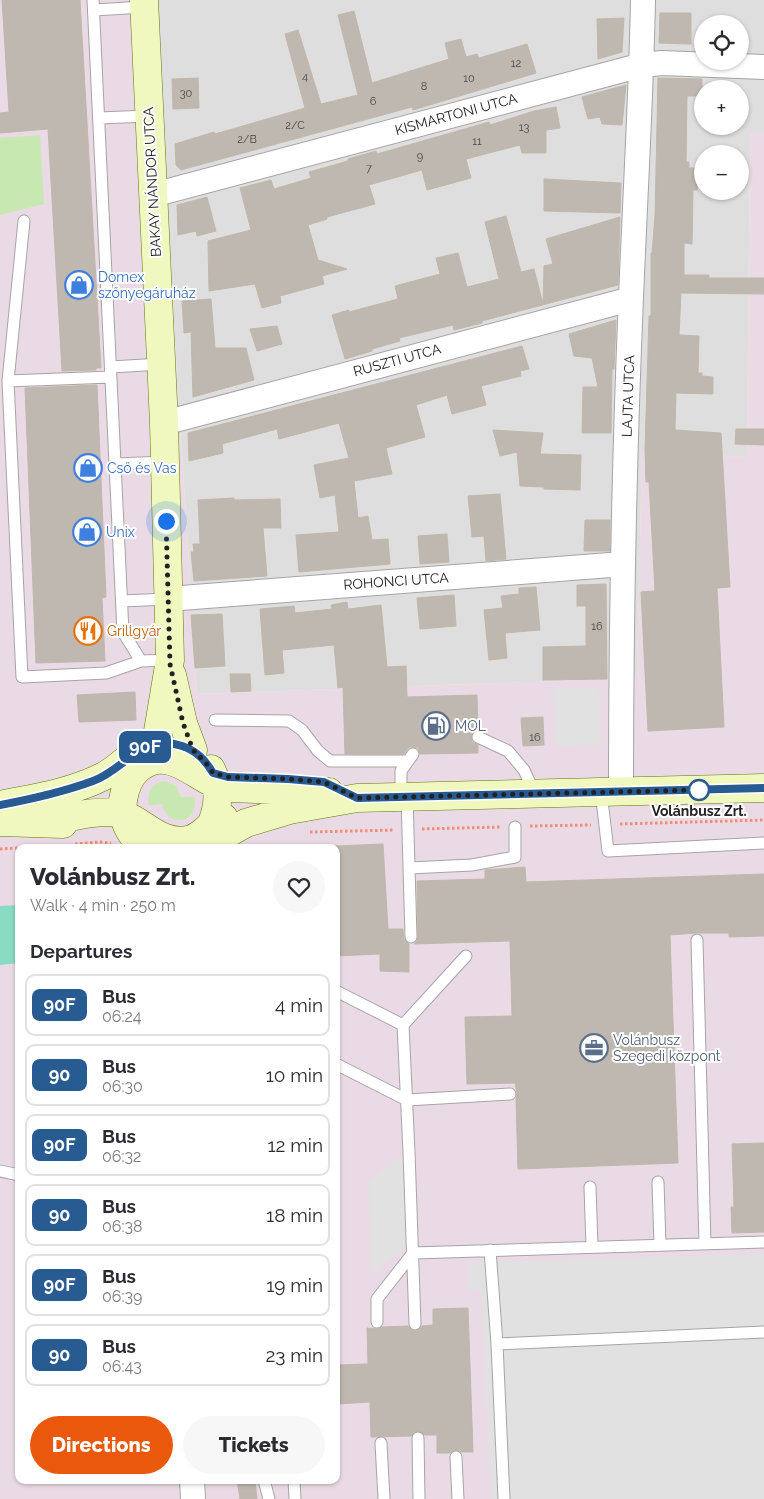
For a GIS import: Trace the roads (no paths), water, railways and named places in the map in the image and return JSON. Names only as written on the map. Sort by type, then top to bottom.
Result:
[{"type":"main road","name":"BAKAY NÁNDOR UTCA","points":[[144,3],[164,423],[170,662],[183,723],[193,750]]},
{"type":"main road","name":"BAKAY NÁNDOR UTCA","points":[[144,761],[170,662]]},
{"type":"main road","points":[[54,793],[91,793],[110,788],[144,761],[179,745],[193,750],[206,763],[215,779],[216,810],[203,840]]},
{"type":"main road","points":[[0,805],[54,793],[103,777],[147,746],[144,761],[123,799],[128,834]]},
{"type":"main road","points":[[144,761],[180,763],[215,779],[228,777],[324,782],[357,798]]},
{"type":"main road","points":[[0,822],[118,825],[128,834],[163,837],[180,841],[203,840],[232,814],[243,810],[289,810],[357,798],[764,788]]},
{"type":"street","name":"LAJTA UTCA","points":[[611,792],[623,564],[643,0]]},
{"type":"street","name":"KISMARTONI UTCA","points":[[153,195],[642,65],[662,63],[764,67]]},
{"type":"street","name":"RUSZTI UTCA","points":[[164,423],[631,299]]},
{"type":"street","name":"ROHONCI UTCA","points":[[168,599],[623,564]]},
{"type":"street","points":[[192,1484],[192,1499]]},
{"type":"lane","points":[[141,661],[124,632],[93,5],[144,3]]},
{"type":"lane","points":[[99,118],[149,116]]},
{"type":"lane","points":[[24,221],[8,381],[22,677],[106,673],[141,661],[170,662]]},
{"type":"lane","points":[[8,381],[111,372],[161,364]]},
{"type":"lane","points":[[116,464],[165,462]]},
{"type":"lane","points":[[122,601],[168,599]]},
{"type":"lane","points":[[215,720],[289,721],[302,730],[318,752],[330,761],[410,757],[401,771],[409,868],[410,937]]},
{"type":"lane","points":[[478,737],[508,752],[524,770],[535,794]]},
{"type":"lane","points":[[611,792],[608,851],[764,842]]},
{"type":"lane","points":[[409,868],[472,865],[516,857],[515,827]]},
{"type":"lane","points":[[697,940],[705,1244]]},
{"type":"lane","points":[[415,1324],[403,1025],[466,956]]},
{"type":"lane","points":[[340,993],[403,1025]]},
{"type":"lane","points":[[340,1066],[407,1100],[510,1094]]},
{"type":"lane","points":[[0,1171],[15,1173]]},
{"type":"lane","points":[[658,1182],[660,1246]]},
{"type":"lane","points":[[590,1187],[592,1247]]},
{"type":"lane","points":[[412,1252],[764,1242]]},
{"type":"lane","points":[[490,1250],[497,1344],[504,1499]]},
{"type":"lane","points":[[377,1322],[377,1300],[412,1252]]},
{"type":"lane","points":[[497,1344],[764,1332]]},
{"type":"lane","points":[[418,1438],[419,1499]]},
{"type":"lane","points":[[381,1443],[384,1499]]},
{"type":"lane","points":[[456,1457],[458,1499]]},
{"type":"lane","points":[[265,1484],[269,1499]]},
{"type":"lane","points":[[294,1484],[295,1499]]},
{"type":"place","name":"Domex szőnyegáruház","points":[[79,285]]},
{"type":"place","name":"Cső és Vas","points":[[88,468]]},
{"type":"place","name":"Unix","points":[[87,532]]},
{"type":"place","name":"Grillgyár","points":[[88,631]]},
{"type":"place","name":"MOL","points":[[436,726]]},
{"type":"place","name":"Volánbusz Zrt.","points":[[699,790]]},
{"type":"place","name":"Volánbusz Szegedi központ","points":[[594,1048]]}]
